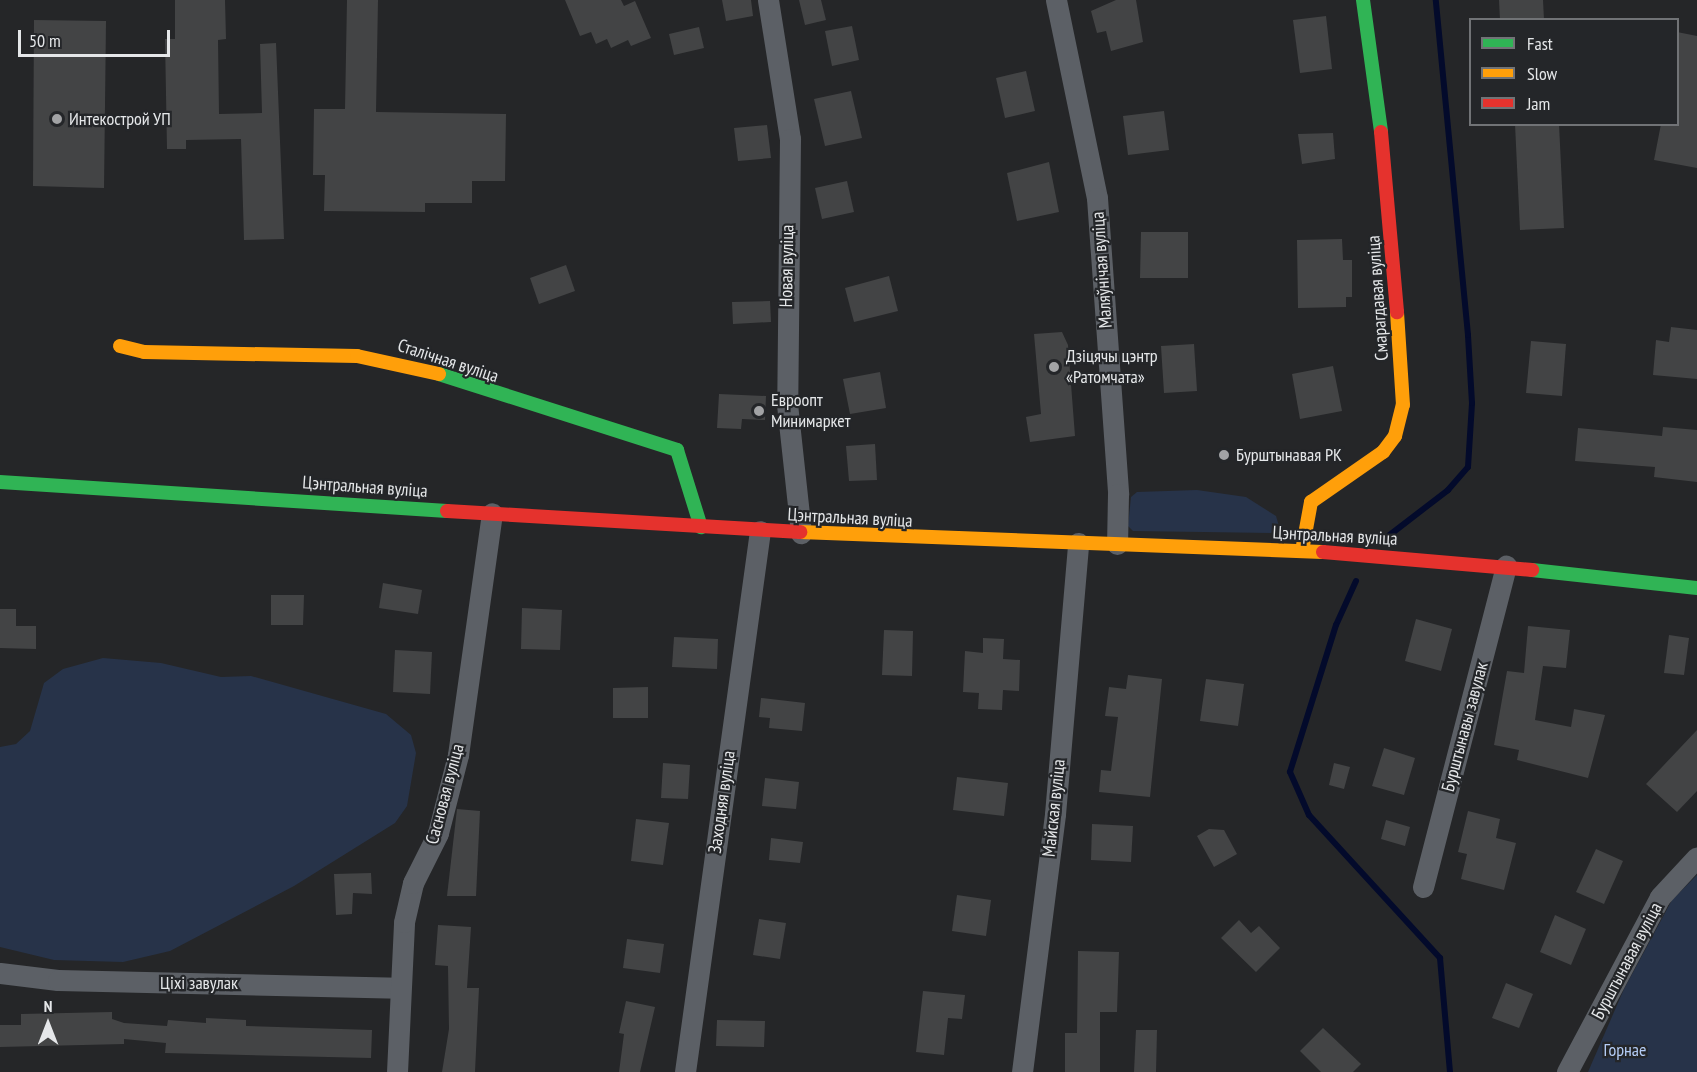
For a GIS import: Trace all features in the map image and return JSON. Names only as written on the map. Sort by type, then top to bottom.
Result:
[{"type":"street","name":"Новая вуліца","points":[[768,0],[790,139],[787,404],[801,533]]},
{"type":"street","name":"Маляўнічая вуліца","points":[[1056,0],[1097,198],[1118,494],[1117,544]]},
{"type":"street","name":"Смарагдавая вуліца","points":[[1302,551],[1311,502],[1383,452],[1395,436],[1403,405],[1388,186],[1363,0]]},
{"type":"street","name":"Сталічная вуліца","points":[[120,346],[144,352],[357,356],[408,364],[677,450],[701,527]]},
{"type":"street","name":"Цэнтральная вуліца","points":[[0,482],[760,531],[1302,551],[1506,566],[1697,588]]},
{"type":"street","name":"Сасновая вуліца","points":[[397,1072],[398,988],[413,883],[438,833],[458,755],[492,513]]},
{"type":"street","name":"Заходняя вуліца","points":[[685,1072],[760,531]]},
{"type":"street","name":"Майская вуліца","points":[[1022,1072],[1055,814],[1078,543]]},
{"type":"street","name":"Бурштынавы завулак","points":[[1423,887],[1506,566]]},
{"type":"street","name":"Бурштынавая вуліца","points":[[1567,1072],[1660,897],[1697,857]]},
{"type":"street","name":"Ціхі завулак","points":[[0,973],[70,981],[398,988]]},
{"type":"green space","points":[[1197,490],[1246,497],[1276,516],[1281,533],[1133,531],[1128,526],[1131,497],[1137,492]]},
{"type":"green space","points":[[103,658],[161,663],[221,677],[251,676],[386,714],[411,735],[416,753],[407,806],[395,823],[294,886],[170,951],[123,962],[54,960],[0,947],[0,747],[16,744],[30,731],[44,683],[63,669]]},
{"type":"green space","name":"Горнае","points":[[1697,875],[1697,1072],[1588,1072],[1624,989],[1672,900]]},
{"type":"building","points":[[175,0],[225,0],[226,39],[218,40],[219,114],[262,113],[260,44],[276,43],[284,239],[244,240],[241,139],[186,140],[186,149],[167,149],[165,39],[175,39]]},
{"type":"building","points":[[347,0],[378,0],[376,112],[506,114],[505,181],[472,181],[472,203],[425,203],[425,212],[324,211],[325,175],[313,175],[314,109],[345,109]]},
{"type":"building","points":[[565,0],[621,0],[624,6],[635,1],[651,38],[631,46],[628,40],[611,48],[607,39],[596,44],[591,32],[580,36]]},
{"type":"building","points":[[722,0],[751,0],[753,16],[726,21]]},
{"type":"building","points":[[799,0],[821,0],[826,20],[805,25]]},
{"type":"building","points":[[1116,0],[1136,0],[1143,42],[1111,51],[1106,31],[1097,33],[1091,11]]},
{"type":"building","points":[[1499,0],[1543,0],[1544,18],[1500,18]]},
{"type":"building","points":[[1326,16],[1332,69],[1300,73],[1293,20]]},
{"type":"building","points":[[34,20],[106,21],[104,188],[33,186]]},
{"type":"building","points":[[852,26],[859,60],[832,66],[825,31]]},
{"type":"building","points":[[699,27],[704,48],[674,55],[669,34]]},
{"type":"building","points":[[1679,32],[1697,36],[1697,168],[1654,160],[1661,126],[1679,126]]},
{"type":"building","points":[[1026,71],[1035,111],[1005,118],[996,78]]},
{"type":"building","points":[[851,91],[862,138],[825,146],[814,99]]},
{"type":"building","points":[[1164,111],[1169,150],[1128,155],[1123,116]]},
{"type":"building","points":[[767,125],[771,158],[738,161],[734,128]]},
{"type":"building","points":[[1515,126],[1559,126],[1564,228],[1520,230]]},
{"type":"building","points":[[1333,133],[1335,159],[1302,164],[1298,134]]},
{"type":"building","points":[[1049,162],[1059,212],[1017,221],[1007,173]]},
{"type":"building","points":[[847,181],[854,212],[822,219],[815,188]]},
{"type":"building","points":[[1141,232],[1188,232],[1188,278],[1140,278]]},
{"type":"building","points":[[1342,239],[1343,260],[1352,260],[1352,297],[1346,297],[1346,307],[1298,308],[1297,240]]},
{"type":"building","points":[[566,265],[575,291],[539,304],[530,278]]},
{"type":"building","points":[[889,276],[898,311],[854,322],[845,288]]},
{"type":"building","points":[[770,301],[771,322],[733,324],[732,302]]},
{"type":"building","points":[[1671,327],[1697,330],[1697,379],[1653,375],[1656,340],[1669,342]]},
{"type":"building","points":[[1062,332],[1068,345],[1075,436],[1030,442],[1026,417],[1041,414],[1034,334]]},
{"type":"building","points":[[1531,341],[1566,344],[1562,396],[1526,393]]},
{"type":"building","points":[[1194,344],[1197,391],[1164,393],[1161,346]]},
{"type":"building","points":[[1333,366],[1342,411],[1300,419],[1292,374]]},
{"type":"building","points":[[880,372],[886,408],[850,414],[843,379]]},
{"type":"building","points":[[719,394],[766,396],[765,420],[742,419],[741,429],[717,428]]},
{"type":"building","points":[[1663,427],[1697,430],[1697,482],[1654,477],[1655,467],[1575,461],[1578,428],[1662,436]]},
{"type":"building","points":[[875,444],[877,480],[849,481],[846,446]]},
{"type":"building","points":[[383,583],[422,590],[418,614],[379,608]]},
{"type":"building","points":[[271,595],[304,595],[303,625],[271,625]]},
{"type":"building","points":[[522,608],[562,610],[560,650],[521,649]]},
{"type":"building","points":[[0,609],[16,609],[16,626],[36,626],[36,649],[0,648]]},
{"type":"building","points":[[1416,619],[1452,629],[1441,671],[1405,661]]},
{"type":"building","points":[[1528,626],[1570,630],[1566,668],[1543,666],[1535,720],[1571,727],[1574,709],[1605,715],[1588,778],[1517,760],[1519,750],[1494,745],[1507,671],[1524,673]]},
{"type":"building","points":[[884,630],[913,631],[912,676],[882,675]]},
{"type":"building","points":[[1669,635],[1689,638],[1684,675],[1664,673]]},
{"type":"building","points":[[674,637],[718,639],[717,669],[672,667]]},
{"type":"building","points":[[983,638],[1004,639],[1003,659],[1020,660],[1019,691],[1003,690],[1002,710],[978,709],[979,693],[963,692],[965,651],[983,653]]},
{"type":"building","points":[[395,650],[432,652],[430,694],[393,692]]},
{"type":"building","points":[[1128,675],[1162,679],[1150,797],[1099,792],[1101,770],[1111,771],[1118,717],[1105,716],[1109,687],[1126,689]]},
{"type":"building","points":[[1206,679],[1244,684],[1238,726],[1200,721]]},
{"type":"building","points":[[648,687],[648,718],[613,718],[613,688]]},
{"type":"building","points":[[761,698],[805,703],[802,731],[769,728],[770,718],[759,717]]},
{"type":"building","points":[[1697,730],[1697,791],[1677,812],[1646,784]]},
{"type":"building","points":[[1384,748],[1415,758],[1404,795],[1372,786]]},
{"type":"building","points":[[663,763],[690,765],[688,799],[661,798]]},
{"type":"building","points":[[1334,763],[1350,767],[1344,789],[1329,785]]},
{"type":"building","points":[[957,777],[1008,783],[1004,816],[953,810]]},
{"type":"building","points":[[765,778],[799,782],[796,809],[762,806]]},
{"type":"building","points":[[457,809],[480,811],[476,896],[447,896]]},
{"type":"building","points":[[1468,811],[1500,819],[1496,838],[1516,843],[1504,890],[1461,879],[1467,854],[1458,852]]},
{"type":"building","points":[[636,819],[669,823],[663,865],[631,861]]},
{"type":"building","points":[[1386,820],[1410,827],[1405,846],[1381,839]]},
{"type":"building","points":[[1092,824],[1133,826],[1131,862],[1091,860]]},
{"type":"building","points":[[1209,829],[1224,830],[1237,854],[1214,867],[1197,836]]},
{"type":"building","points":[[771,838],[803,842],[800,863],[769,860]]},
{"type":"building","points":[[1596,849],[1623,861],[1604,904],[1576,892]]},
{"type":"building","points":[[371,873],[372,894],[353,893],[352,914],[336,915],[334,874]]},
{"type":"building","points":[[957,895],[991,900],[986,936],[952,931]]},
{"type":"building","points":[[1555,915],[1586,929],[1571,965],[1540,952]]},
{"type":"building","points":[[759,919],[786,923],[780,959],[753,955]]},
{"type":"building","points":[[1239,920],[1251,933],[1259,926],[1280,948],[1256,972],[1221,938]]},
{"type":"building","points":[[438,925],[471,927],[467,988],[479,988],[475,1072],[442,1072],[449,1029],[448,966],[435,965]]},
{"type":"building","points":[[627,939],[664,944],[660,973],[623,968]]},
{"type":"building","points":[[1078,951],[1119,952],[1117,1012],[1100,1012],[1100,1072],[1065,1072],[1065,1033],[1077,1033]]},
{"type":"building","points":[[1506,983],[1533,994],[1519,1028],[1492,1018]]},
{"type":"building","points":[[923,991],[965,995],[962,1019],[948,1018],[944,1055],[916,1052]]},
{"type":"building","points":[[626,1001],[655,1007],[640,1072],[619,1072],[624,1034],[619,1033]]},
{"type":"building","points":[[112,1012],[112,1019],[124,1023],[167,1026],[168,1020],[206,1023],[206,1018],[246,1020],[246,1026],[372,1030],[371,1058],[165,1053],[166,1043],[124,1039],[124,1044],[0,1047],[0,1025],[21,1025],[21,1014]]},
{"type":"building","points":[[717,1020],[765,1021],[764,1047],[716,1046]]},
{"type":"building","points":[[1323,1028],[1361,1064],[1353,1072],[1321,1072],[1300,1051]]},
{"type":"building","points":[[1136,1030],[1157,1030],[1156,1072],[1134,1072]]},
{"type":"waterway","points":[[1387,537],[1448,490],[1468,467],[1472,403],[1468,335],[1436,0]]},
{"type":"waterway","points":[[1356,581],[1336,625],[1290,772],[1309,815],[1440,958],[1450,1072]]},
{"type":"traffic: fast","points":[[1363,0],[1381,132]]},
{"type":"traffic: fast","points":[[439,374],[677,450],[701,527]]},
{"type":"traffic: fast","points":[[0,482],[447,511]]},
{"type":"traffic: fast","points":[[1532,570],[1697,588]]},
{"type":"traffic: slow","points":[[1302,551],[1311,502],[1383,452],[1395,436],[1403,405],[1397,312]]},
{"type":"traffic: slow","points":[[120,346],[144,352],[357,356],[439,374]]},
{"type":"traffic: slow","points":[[800,532],[1323,552]]},
{"type":"traffic: jam","points":[[1381,132],[1397,312]]},
{"type":"traffic: jam","points":[[447,511],[800,532]]},
{"type":"traffic: jam","points":[[1323,552],[1532,570]]},
{"type":"place","name":"Интекострой УП","points":[[57,119]]},
{"type":"place","name":"Дзіцячы цэнтр «Ратомчата»","points":[[1054,367]]},
{"type":"place","name":"Евроопт Минимаркет","points":[[759,411]]},
{"type":"place","name":"Бурштынавая РК","points":[[1224,455]]}]
